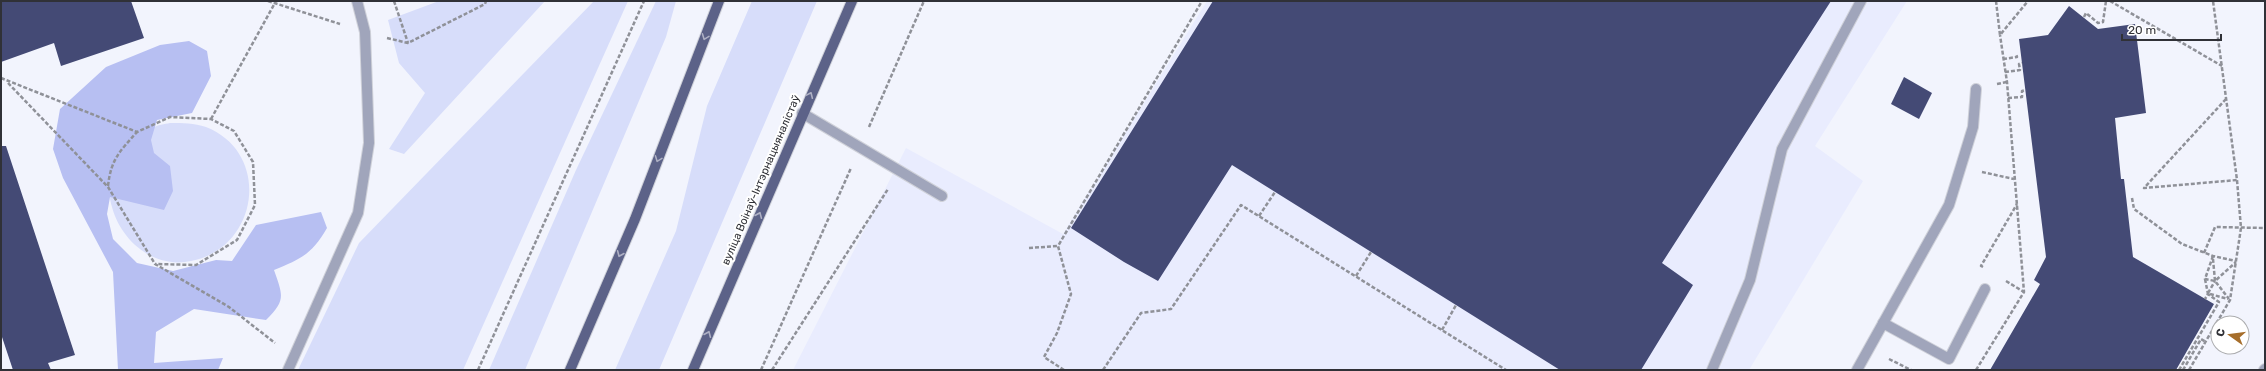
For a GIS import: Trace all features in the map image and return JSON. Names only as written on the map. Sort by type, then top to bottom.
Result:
[{"type":"main road","points":[[570,370],[635,219],[719,1]]},
{"type":"main road","name":"вуліца Воінаў-Інтэрнацыяналістаў","points":[[693,370],[802,113],[852,1]]},
{"type":"lane","points":[[288,370],[358,213],[369,143],[365,32],[357,1]]},
{"type":"lane","points":[[1712,370],[1750,280],[1782,149],[1861,1]]},
{"type":"lane","points":[[1857,370],[1949,204],[1973,127],[1976,89]]},
{"type":"lane","points":[[802,113],[942,196]]},
{"type":"lane","points":[[1884,322],[1949,359],[1984,289]]},
{"type":"path","points":[[211,119],[276,1]]},
{"type":"path","points":[[394,1],[408,43]]},
{"type":"path","points":[[478,370],[644,1]]},
{"type":"path","points":[[761,370],[924,1]]},
{"type":"path","points":[[1064,370],[1044,357],[1057,333],[1071,294],[1058,246],[1202,1]]},
{"type":"path","points":[[1976,370],[2024,292],[2008,98],[1996,1]]},
{"type":"path","points":[[2000,35],[2028,1]]},
{"type":"path","points":[[2084,17],[2086,14],[2098,23],[2103,22],[2106,1]]},
{"type":"path","points":[[2110,1],[2222,66]]},
{"type":"path","points":[[2189,370],[2230,300],[2241,228],[2237,180],[2213,1]]},
{"type":"path","points":[[2003,59],[2017,57],[2016,54]]},
{"type":"path","points":[[2005,72],[2020,70],[2019,64],[2022,63]]},
{"type":"path","points":[[1,78],[7,82],[108,187],[155,264],[229,307],[294,358]]},
{"type":"path","points":[[7,82],[137,132]]},
{"type":"path","points":[[2008,98],[2022,97],[2022,91],[2026,90]]},
{"type":"path","points":[[2226,98],[2144,188],[2237,180]]},
{"type":"path","points":[[108,187],[110,168],[119,152],[137,132],[170,117],[211,119],[234,131],[253,162],[255,205],[237,240],[196,265],[155,264]]},
{"type":"path","points":[[772,370],[893,182]]},
{"type":"path","points":[[1259,216],[1274,192]]},
{"type":"path","points":[[2132,198],[2134,209],[2182,244],[2212,256],[2236,261]]},
{"type":"path","points":[[1987,270],[1981,266],[2016,204]]},
{"type":"path","points":[[1103,370],[1141,313],[1171,310],[1241,205],[1506,370]]},
{"type":"path","points":[[2204,253],[2215,227],[2265,228]]},
{"type":"path","points":[[1029,248],[1058,246]]},
{"type":"path","points":[[1356,276],[1371,252]]},
{"type":"path","points":[[2179,370],[2219,302],[2208,294],[2205,279],[2212,256]]},
{"type":"path","points":[[2212,256],[2215,281],[2230,300]]},
{"type":"path","points":[[2205,299],[2215,281],[2236,261]]},
{"type":"path","points":[[2000,277],[2024,292]]},
{"type":"path","points":[[2205,279],[2215,281]]},
{"type":"path","points":[[2208,294],[2230,300]]},
{"type":"path","points":[[1442,330],[1456,305]]},
{"type":"path","points":[[2183,370],[2201,339],[2206,342]]},
{"type":"shaded area","points":[[439,1],[545,1],[404,154],[389,149],[425,93],[399,63],[388,20]]},
{"type":"shaded area","points":[[594,1],[628,1],[463,370],[298,370],[359,243]]},
{"type":"shaded area","points":[[656,1],[676,1],[666,37],[525,370],[489,370],[576,170]]},
{"type":"shaded area","points":[[752,1],[817,1],[659,370],[615,370],[676,231],[707,106]]},
{"type":"shaded area","points":[[1207,1],[1907,1],[1815,146],[1863,181],[1749,370],[793,370],[906,148],[1063,234]]},
{"type":"shaded area","points":[[189,41],[207,51],[211,76],[192,113],[157,120],[151,140],[154,153],[170,166],[173,191],[164,210],[110,197],[107,214],[113,239],[137,263],[173,271],[216,260],[232,261],[256,225],[321,212],[327,228],[322,237],[305,255],[274,270],[281,292],[281,297],[277,307],[266,320],[194,309],[156,332],[154,363],[223,358],[218,370],[118,370],[113,272],[63,178],[53,149],[60,109],[106,67],[160,45]]},
{"type":"shaded area","points":[[170,123],[206,127],[227,140],[241,157],[248,177],[249,199],[243,220],[231,238],[214,253],[191,261],[164,261],[141,250],[123,231],[116,219],[110,198],[110,186],[113,179],[145,136],[155,127]]},
{"type":"building","points":[[1,1],[131,1],[144,38],[61,66],[54,43],[1,62]]},
{"type":"building","points":[[1213,1],[1831,1],[1662,263],[1693,285],[1641,370],[1560,370],[1232,165],[1158,281],[1124,262],[1071,228]]},
{"type":"building","points":[[2069,6],[2098,29],[2135,24],[2146,113],[2115,118],[2121,179],[2124,179],[2133,257],[2214,304],[2176,370],[1990,370],[2040,284],[2034,280],[2046,257],[2019,39],[2048,35]]},
{"type":"building","points":[[1904,77],[1932,93],[1919,119],[1891,104]]},
{"type":"building","points":[[1,146],[6,146],[75,355],[48,363],[51,370],[13,370],[1,334]]}]
